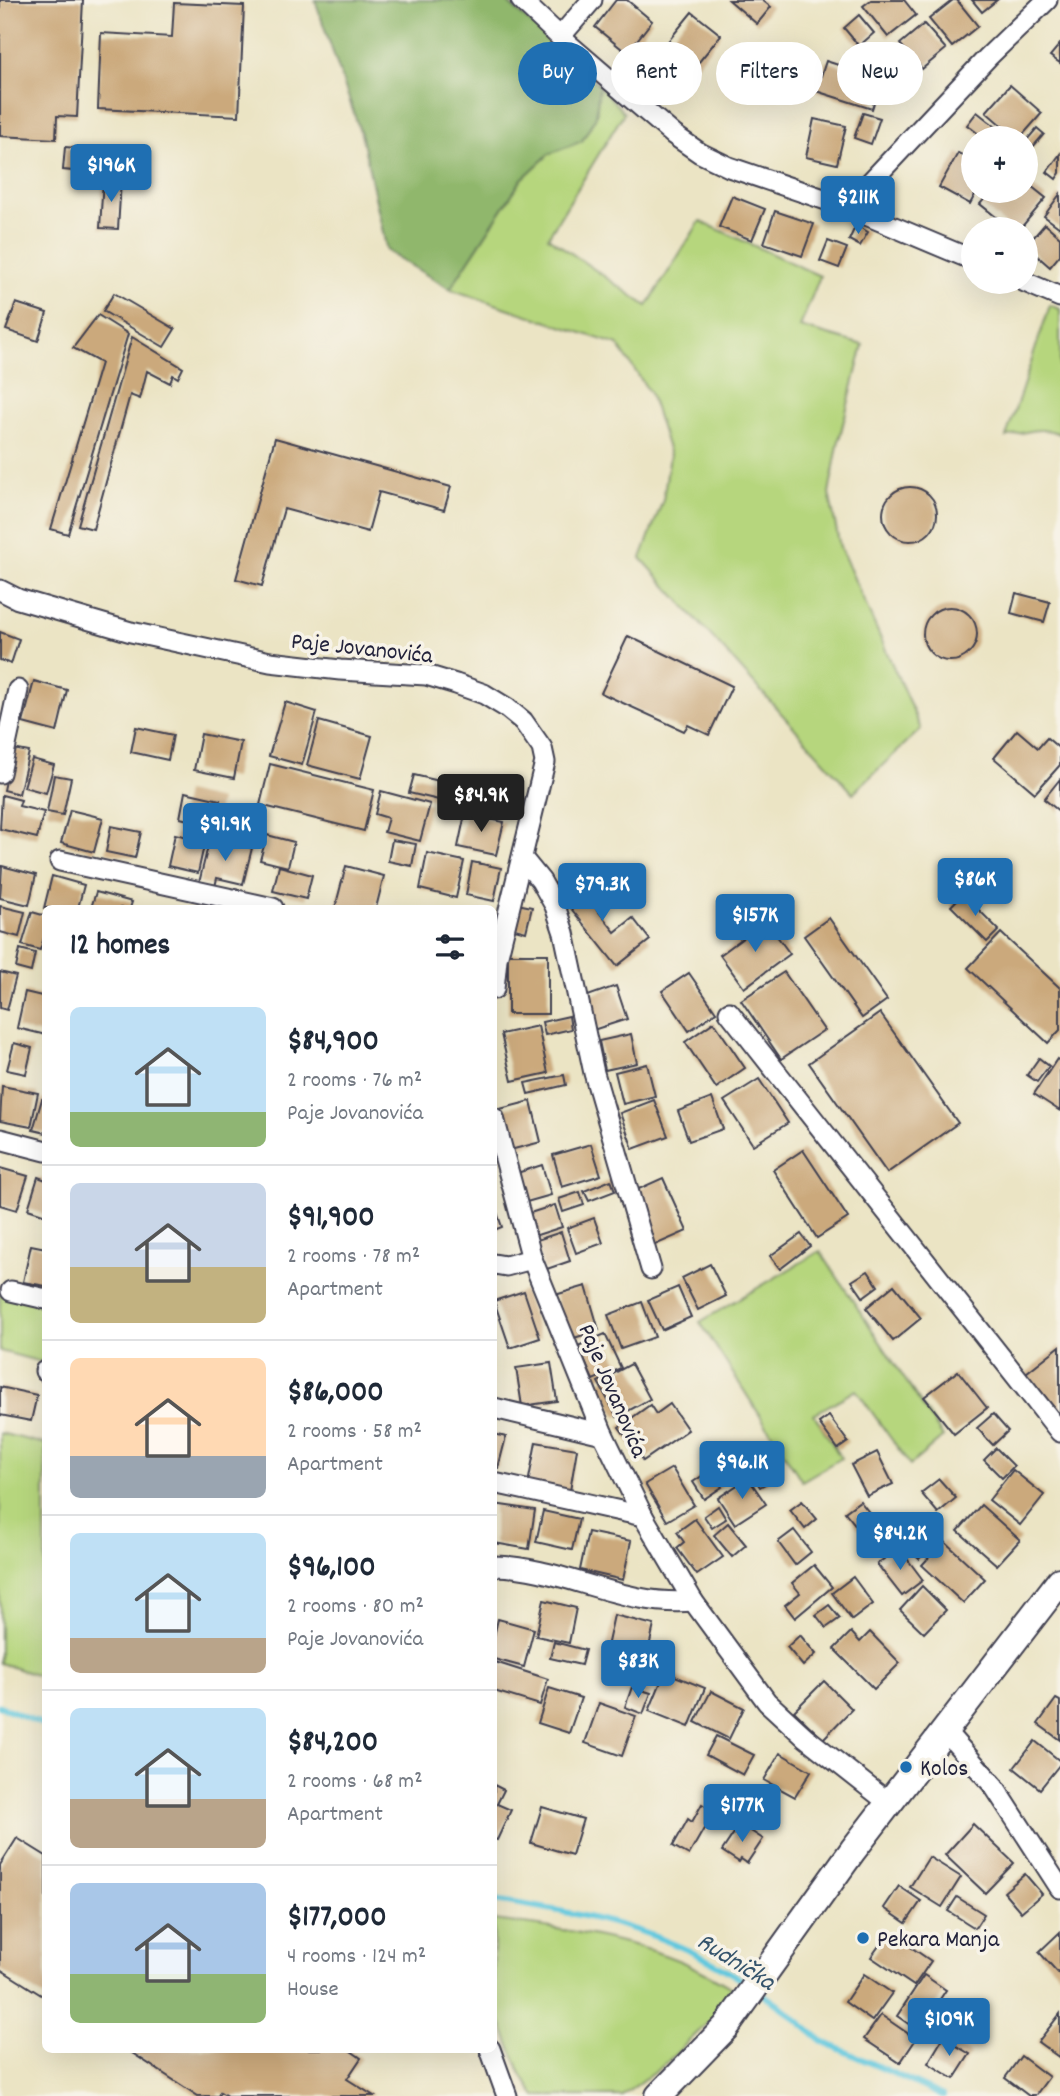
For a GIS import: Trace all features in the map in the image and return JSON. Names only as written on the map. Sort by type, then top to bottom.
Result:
[{"type":"main road","points":[[659,2096],[726,2027],[889,1803],[1060,1581]]},
{"type":"street","points":[[521,0],[674,135],[700,153],[729,167],[847,206],[961,255]]},
{"type":"street","points":[[560,37],[592,0]]},
{"type":"street","points":[[847,206],[988,57],[1047,0]]},
{"type":"street","points":[[1038,288],[1060,297]]},
{"type":"street","name":"Paje Jovanovića","points":[[0,590],[18,599],[131,632],[270,662],[340,670],[426,675],[484,694],[506,708],[527,727],[542,748],[545,762],[523,859],[497,954]]},
{"type":"street","points":[[0,773],[18,690]]},
{"type":"street","points":[[523,859],[541,881],[555,906],[564,933],[594,1073],[651,1269]]},
{"type":"street","points":[[60,861],[259,905]]},
{"type":"street","points":[[729,1012],[1060,1432]]},
{"type":"street","name":"Paje Jovanovića","points":[[497,1129],[532,1259],[603,1434],[643,1516],[693,1601],[767,1702],[805,1737],[889,1803]]},
{"type":"street","points":[[0,1139],[42,1150]]},
{"type":"street","points":[[497,1264],[506,1266],[532,1259]]},
{"type":"street","points":[[11,1291],[42,1298]]},
{"type":"street","points":[[497,1409],[603,1434]]},
{"type":"street","points":[[497,1484],[643,1516]]},
{"type":"street","points":[[497,1566],[532,1570],[655,1601],[693,1601]]},
{"type":"street","points":[[944,1730],[994,1786],[1060,1888]]},
{"type":"street","points":[[491,2053],[507,2096]]},
{"type":"green space","points":[[315,0],[505,0],[551,42],[518,42],[518,105],[597,105],[597,83],[599,85],[596,116],[582,141],[549,154],[522,179],[450,289],[387,251],[362,137]]},
{"type":"green space","points":[[599,85],[611,98],[611,105],[617,105],[624,113],[548,237],[647,306],[700,221],[820,276],[800,327],[863,345],[839,440],[829,493],[840,547],[921,729],[853,793],[641,558],[663,500],[670,455],[650,393],[618,345],[450,289],[522,179],[549,154],[582,141],[596,116]]},
{"type":"green space","points":[[1050,305],[1060,309],[1060,434],[1040,430],[1006,437]]},
{"type":"green space","points":[[820,1251],[943,1437],[910,1465],[856,1390],[814,1414],[841,1458],[802,1481],[700,1322]]},
{"type":"green space","points":[[0,1294],[42,1305],[42,1362],[0,1351]]},
{"type":"green space","points":[[0,1433],[42,1443],[42,1677],[0,1663]]},
{"type":"green space","points":[[497,1920],[567,1931],[641,1947],[687,1964],[734,1989],[714,2017],[664,2065],[622,2096],[536,2096],[522,2076],[497,2013]]},
{"type":"building","points":[[0,0],[83,0],[77,117],[57,116],[56,139],[0,136]]},
{"type":"building","points":[[616,0],[627,0],[652,21],[636,42],[613,42],[595,27]]},
{"type":"building","points":[[729,0],[762,0],[771,7],[757,24]]},
{"type":"building","points":[[871,0],[904,0],[916,15],[888,37],[863,6]]},
{"type":"building","points":[[953,0],[957,0],[978,26],[952,47],[929,19]]},
{"type":"building","points":[[972,0],[997,0],[982,12]]},
{"type":"building","points":[[174,3],[244,6],[239,116],[98,109],[101,33],[172,37]]},
{"type":"building","points":[[692,12],[721,35],[702,58],[702,42],[667,42]]},
{"type":"building","points":[[859,15],[874,33],[864,42],[856,42],[844,28]]},
{"type":"building","points":[[924,24],[946,49],[923,68],[923,42],[902,42]]},
{"type":"building","points":[[1060,44],[1060,63],[1050,56]]},
{"type":"building","points":[[826,61],[837,65],[837,98],[823,93],[823,70]]},
{"type":"building","points":[[1010,85],[1042,113],[1031,126],[1002,126],[986,112]]},
{"type":"building","points":[[977,112],[995,126],[968,126]]},
{"type":"building","points":[[863,113],[880,118],[871,144],[854,138]]},
{"type":"building","points":[[814,119],[846,126],[837,164],[806,157]]},
{"type":"building","points":[[1038,129],[1044,134],[1038,141]]},
{"type":"building","points":[[65,147],[108,151],[106,174],[63,170]]},
{"type":"building","points":[[958,153],[961,155],[961,199],[939,187]]},
{"type":"building","points":[[1060,154],[1060,173],[1056,179],[1047,172]]},
{"type":"building","points":[[103,179],[121,180],[118,229],[100,228]]},
{"type":"building","points":[[1038,192],[1046,198],[1030,217],[996,217],[980,204],[1038,203]]},
{"type":"building","points":[[1060,194],[1060,228],[1044,216]]},
{"type":"building","points":[[732,196],[765,209],[752,240],[719,227]]},
{"type":"building","points":[[775,211],[814,224],[802,256],[764,243]]},
{"type":"building","points":[[1045,224],[1060,237],[1060,255],[1050,267],[1038,256],[1038,232]]},
{"type":"building","points":[[856,225],[868,232],[860,246],[849,240]]},
{"type":"building","points":[[828,241],[847,248],[839,268],[820,261]]},
{"type":"building","points":[[114,293],[175,329],[164,347],[103,311]]},
{"type":"building","points":[[16,303],[47,313],[38,341],[6,330]]},
{"type":"building","points":[[98,315],[128,334],[68,534],[51,529],[101,363],[73,348]]},
{"type":"building","points":[[132,337],[183,368],[178,378],[173,375],[170,383],[147,371],[140,399],[130,395],[93,529],[78,525]]},
{"type":"building","points":[[275,438],[451,487],[444,510],[379,492],[368,532],[284,509],[262,586],[236,579]]},
{"type":"building","points":[[910,487],[929,495],[937,514],[929,533],[910,541],[891,533],[883,514],[891,495]]},
{"type":"building","points":[[1016,593],[1050,602],[1044,622],[1011,613]]},
{"type":"building","points":[[950,607],[969,615],[977,634],[969,653],[950,661],[931,653],[923,634],[931,615]]},
{"type":"building","points":[[0,632],[19,639],[11,664],[0,660]]},
{"type":"building","points":[[628,636],[732,686],[709,735],[688,725],[684,731],[601,693]]},
{"type":"building","points":[[34,681],[67,690],[57,732],[23,723]]},
{"type":"building","points":[[285,702],[317,712],[302,765],[269,756]]},
{"type":"building","points":[[319,721],[372,736],[360,779],[307,765]]},
{"type":"building","points":[[136,727],[173,735],[168,760],[131,752]]},
{"type":"building","points":[[1017,730],[1038,748],[1047,738],[1060,749],[1060,765],[1035,793],[994,758]]},
{"type":"building","points":[[201,734],[241,742],[234,778],[194,770]]},
{"type":"building","points":[[13,749],[29,752],[19,794],[4,790]]},
{"type":"building","points":[[32,759],[54,765],[46,793],[24,787]]},
{"type":"building","points":[[270,764],[374,790],[364,831],[260,805]]},
{"type":"building","points":[[54,775],[71,778],[63,815],[47,812]]},
{"type":"building","points":[[414,775],[448,783],[443,801],[409,793]]},
{"type":"building","points":[[471,777],[509,784],[502,816],[465,808]]},
{"type":"building","points":[[1060,779],[1060,812],[1044,799]]},
{"type":"building","points":[[381,791],[430,804],[420,841],[384,832],[388,818],[375,814]]},
{"type":"building","points":[[185,792],[220,800],[214,826],[180,818]]},
{"type":"building","points":[[2,795],[21,800],[19,806],[44,812],[37,838],[0,829]]},
{"type":"building","points":[[70,810],[103,818],[94,852],[61,843]]},
{"type":"building","points":[[465,814],[504,822],[496,855],[458,847]]},
{"type":"building","points":[[111,826],[141,832],[135,858],[106,852]]},
{"type":"building","points":[[175,834],[205,841],[198,873],[168,866]]},
{"type":"building","points":[[267,835],[294,842],[288,867],[260,860]]},
{"type":"building","points":[[210,838],[252,848],[243,884],[217,878],[215,887],[199,883]]},
{"type":"building","points":[[392,840],[416,844],[412,866],[388,861]]},
{"type":"building","points":[[427,853],[464,861],[456,898],[420,889]]},
{"type":"building","points":[[472,862],[501,868],[494,901],[466,895]]},
{"type":"building","points":[[2,866],[36,875],[29,905],[0,898]]},
{"type":"building","points":[[279,866],[312,875],[306,899],[273,891]]},
{"type":"building","points":[[346,866],[384,876],[377,905],[336,905]]},
{"type":"building","points":[[568,873],[615,932],[633,918],[650,940],[617,966],[553,886]]},
{"type":"building","points":[[52,876],[84,885],[79,905],[45,905]]},
{"type":"building","points":[[96,892],[132,902],[131,905],[92,905]]},
{"type":"building","points":[[963,894],[999,930],[987,942],[951,906]]},
{"type":"building","points":[[517,904],[532,907],[526,932],[511,928]]},
{"type":"building","points":[[0,906],[25,912],[19,937],[0,932]]},
{"type":"building","points":[[32,912],[42,915],[40,950],[22,945]]},
{"type":"building","points":[[829,918],[887,1000],[862,1018],[804,936]]},
{"type":"building","points":[[766,921],[790,954],[744,988],[720,955]]},
{"type":"building","points":[[1001,933],[1060,988],[1060,1030],[1048,1043],[968,968]]},
{"type":"building","points":[[20,949],[35,953],[31,972],[16,968]]},
{"type":"building","points":[[508,954],[548,954],[548,1014],[508,1014]]},
{"type":"building","points":[[0,972],[16,976],[7,1010],[0,1008]]},
{"type":"building","points":[[784,972],[824,1030],[781,1059],[741,1000]]},
{"type":"building","points":[[689,973],[716,1012],[689,1031],[662,991]]},
{"type":"building","points":[[616,986],[627,1019],[593,1030],[582,998]]},
{"type":"building","points":[[25,992],[42,996],[42,1034],[17,1028]]},
{"type":"building","points":[[880,1013],[958,1123],[887,1173],[809,1063]]},
{"type":"building","points":[[569,1016],[571,1029],[545,1035],[542,1022]]},
{"type":"building","points":[[714,1022],[745,1068],[716,1088],[685,1042]]},
{"type":"building","points":[[538,1026],[548,1073],[512,1081],[501,1034]]},
{"type":"building","points":[[631,1034],[637,1063],[605,1070],[599,1041]]},
{"type":"building","points":[[14,1043],[32,1048],[26,1074],[7,1070]]},
{"type":"building","points":[[1039,1058],[1049,1066],[1037,1082],[1027,1075]]},
{"type":"building","points":[[1057,1059],[1060,1061],[1060,1111],[1034,1094]]},
{"type":"building","points":[[647,1064],[655,1096],[623,1104],[615,1072]]},
{"type":"building","points":[[564,1075],[566,1085],[528,1094],[525,1083]]},
{"type":"building","points":[[759,1079],[788,1123],[753,1145],[724,1101]]},
{"type":"building","points":[[2,1086],[38,1093],[31,1127],[0,1121]]},
{"type":"building","points":[[712,1098],[723,1129],[689,1141],[678,1111]]},
{"type":"building","points":[[42,1099],[42,1132],[33,1130]]},
{"type":"building","points":[[654,1100],[668,1136],[633,1149],[620,1113]]},
{"type":"building","points":[[531,1101],[541,1142],[510,1150],[500,1109]]},
{"type":"building","points":[[591,1144],[601,1175],[562,1187],[553,1155]]},
{"type":"building","points":[[803,1150],[848,1218],[817,1238],[773,1170]]},
{"type":"building","points":[[542,1165],[551,1195],[523,1203],[514,1174]]},
{"type":"building","points":[[0,1168],[28,1176],[17,1210],[0,1205]]},
{"type":"building","points":[[38,1177],[42,1178],[42,1214],[28,1209]]},
{"type":"building","points":[[663,1178],[687,1231],[655,1245],[632,1192]]},
{"type":"building","points":[[611,1180],[615,1191],[589,1201],[584,1191]]},
{"type":"building","points":[[580,1192],[584,1205],[563,1212],[559,1199]]},
{"type":"building","points":[[555,1205],[562,1227],[534,1236],[527,1214]]},
{"type":"building","points":[[497,1213],[502,1227],[497,1229]]},
{"type":"building","points":[[594,1218],[603,1243],[576,1253],[567,1228]]},
{"type":"building","points":[[561,1232],[570,1261],[544,1270],[534,1241]]},
{"type":"building","points":[[801,1234],[810,1246],[780,1269],[770,1256]]},
{"type":"building","points":[[31,1245],[42,1247],[42,1285],[23,1282]]},
{"type":"building","points":[[710,1264],[726,1296],[698,1310],[682,1278]]},
{"type":"building","points":[[868,1271],[878,1286],[863,1297],[852,1281]]},
{"type":"building","points":[[894,1285],[921,1318],[893,1341],[866,1308]]},
{"type":"building","points":[[586,1286],[599,1330],[568,1340],[555,1295]]},
{"type":"building","points":[[678,1287],[691,1317],[662,1330],[648,1300]]},
{"type":"building","points":[[524,1291],[540,1338],[510,1348],[497,1310],[497,1300]]},
{"type":"building","points":[[642,1302],[655,1337],[621,1349],[608,1315]]},
{"type":"building","points":[[605,1334],[621,1368],[593,1380],[578,1346]]},
{"type":"building","points":[[1060,1346],[1060,1415],[1026,1373]]},
{"type":"building","points":[[551,1363],[557,1401],[522,1406],[516,1368]]},
{"type":"building","points":[[631,1364],[650,1399],[617,1417],[598,1382]]},
{"type":"building","points":[[958,1371],[987,1408],[954,1434],[924,1397]]},
{"type":"building","points":[[0,1387],[37,1395],[31,1421],[0,1415]]},
{"type":"building","points":[[670,1404],[688,1430],[643,1461],[619,1427],[650,1405],[656,1414]]},
{"type":"building","points":[[993,1414],[1008,1431],[993,1445],[977,1428]]},
{"type":"building","points":[[829,1416],[848,1442],[838,1449],[819,1423]]},
{"type":"building","points":[[497,1435],[506,1437],[497,1468]]},
{"type":"building","points":[[536,1442],[577,1449],[570,1491],[528,1484]]},
{"type":"building","points":[[996,1448],[1014,1466],[1002,1478],[984,1460]]},
{"type":"building","points":[[877,1452],[893,1484],[867,1496],[851,1465]]},
{"type":"building","points":[[772,1462],[780,1475],[760,1487],[752,1474]]},
{"type":"building","points":[[672,1468],[694,1505],[667,1521],[645,1484]]},
{"type":"building","points":[[711,1470],[722,1487],[704,1499],[693,1482]]},
{"type":"building","points":[[1013,1470],[1044,1495],[1020,1525],[989,1500]]},
{"type":"building","points":[[748,1478],[766,1504],[735,1524],[718,1498]]},
{"type":"building","points":[[939,1479],[956,1498],[938,1513],[921,1493]]},
{"type":"building","points":[[802,1501],[817,1519],[805,1529],[790,1510]]},
{"type":"building","points":[[860,1501],[887,1535],[873,1547],[845,1512]]},
{"type":"building","points":[[497,1504],[535,1510],[529,1549],[497,1544]]},
{"type":"building","points":[[981,1505],[1020,1540],[997,1565],[958,1531]]},
{"type":"building","points":[[718,1506],[726,1519],[712,1528],[704,1516]]},
{"type":"building","points":[[543,1511],[579,1519],[572,1550],[536,1542]]},
{"type":"building","points":[[695,1519],[723,1557],[697,1575],[677,1548],[684,1542],[677,1532]]},
{"type":"building","points":[[728,1523],[746,1545],[732,1557],[714,1535]]},
{"type":"building","points":[[928,1527],[938,1537],[919,1559],[908,1549]]},
{"type":"building","points":[[794,1530],[811,1552],[795,1565],[778,1542]]},
{"type":"building","points":[[588,1532],[631,1541],[623,1580],[580,1570]]},
{"type":"building","points":[[944,1541],[985,1579],[963,1603],[922,1565]]},
{"type":"building","points":[[899,1548],[923,1580],[902,1596],[877,1564]]},
{"type":"building","points":[[814,1565],[832,1587],[795,1618],[785,1605],[800,1593],[792,1583]]},
{"type":"building","points":[[853,1577],[873,1604],[852,1620],[832,1593]]},
{"type":"building","points":[[922,1586],[946,1610],[924,1633],[900,1610]]},
{"type":"building","points":[[544,1600],[576,1608],[569,1643],[536,1636]]},
{"type":"building","points":[[829,1605],[840,1618],[826,1628],[816,1615]]},
{"type":"building","points":[[614,1615],[654,1625],[647,1656],[607,1647]]},
{"type":"building","points":[[498,1619],[534,1629],[524,1667],[497,1660]]},
{"type":"building","points":[[851,1632],[860,1642],[870,1632],[900,1663],[874,1689],[834,1649]]},
{"type":"building","points":[[800,1635],[816,1654],[803,1666],[787,1647]]},
{"type":"building","points":[[554,1642],[585,1650],[581,1665],[550,1658]]},
{"type":"building","points":[[497,1663],[548,1679],[540,1705],[497,1692]]},
{"type":"building","points":[[665,1672],[705,1688],[689,1727],[649,1711]]},
{"type":"building","points":[[824,1681],[852,1709],[823,1739],[794,1711]]},
{"type":"building","points":[[632,1687],[651,1693],[643,1714],[625,1707]]},
{"type":"building","points":[[549,1688],[581,1698],[569,1733],[538,1723]]},
{"type":"building","points":[[711,1691],[744,1708],[729,1739],[695,1722]]},
{"type":"building","points":[[1056,1699],[1060,1701],[1060,1740],[1038,1724]]},
{"type":"building","points":[[599,1703],[636,1716],[622,1756],[585,1743]]},
{"type":"building","points":[[716,1736],[754,1755],[743,1775],[706,1755]]},
{"type":"building","points":[[1035,1741],[1060,1761],[1040,1789],[1014,1768]]},
{"type":"building","points":[[780,1753],[811,1771],[795,1797],[764,1780]]},
{"type":"building","points":[[497,1786],[504,1790],[497,1804]]},
{"type":"building","points":[[497,1804],[511,1810],[497,1840]]},
{"type":"building","points":[[702,1804],[714,1811],[689,1855],[673,1846],[688,1819],[692,1822]]},
{"type":"building","points":[[542,1807],[583,1819],[572,1855],[531,1843]]},
{"type":"building","points":[[740,1824],[763,1839],[747,1863],[741,1859],[739,1862],[722,1851]]},
{"type":"building","points":[[973,1824],[1014,1863],[985,1893],[945,1855]]},
{"type":"building","points":[[17,1838],[42,1854],[42,1995],[0,1969],[0,1865]]},
{"type":"building","points":[[929,1857],[961,1877],[942,1907],[910,1887]]},
{"type":"building","points":[[1025,1874],[1042,1894],[1021,1912],[1004,1892]]},
{"type":"building","points":[[899,1886],[921,1901],[906,1923],[884,1908]]},
{"type":"building","points":[[957,1897],[984,1914],[975,1928],[948,1911]]},
{"type":"building","points":[[889,1932],[931,1961],[914,1986],[871,1957]]},
{"type":"building","points":[[1060,1932],[1060,1975],[1039,1952]]},
{"type":"building","points":[[864,1974],[892,1993],[872,2021],[845,2002]]},
{"type":"building","points":[[924,1975],[946,1990],[919,2031],[897,2016]]},
{"type":"building","points":[[1060,2014],[1060,2058],[1038,2042]]},
{"type":"building","points":[[881,2015],[916,2039],[900,2063],[864,2039]]},
{"type":"building","points":[[943,2038],[970,2054],[954,2079],[928,2063]]},
{"type":"building","points":[[132,2053],[354,2053],[361,2058],[347,2079],[374,2096],[227,2096],[220,2092],[218,2096],[198,2096]]},
{"type":"building","points":[[1021,2056],[1049,2077],[1035,2096],[1029,2096],[1005,2078]]},
{"type":"waterway","name":"Rudnička","points":[[0,1706],[42,1724]]},
{"type":"waterway","name":"Rudnička","points":[[497,1900],[595,1918],[657,1937],[718,1965],[748,1984]]},
{"type":"waterway","name":"Rudnička","points":[[760,1992],[822,2041],[943,2096]]},
{"type":"place","name":"Kolos","points":[[906,1767]]},
{"type":"place","name":"Pekara Manja","points":[[863,1938]]}]
